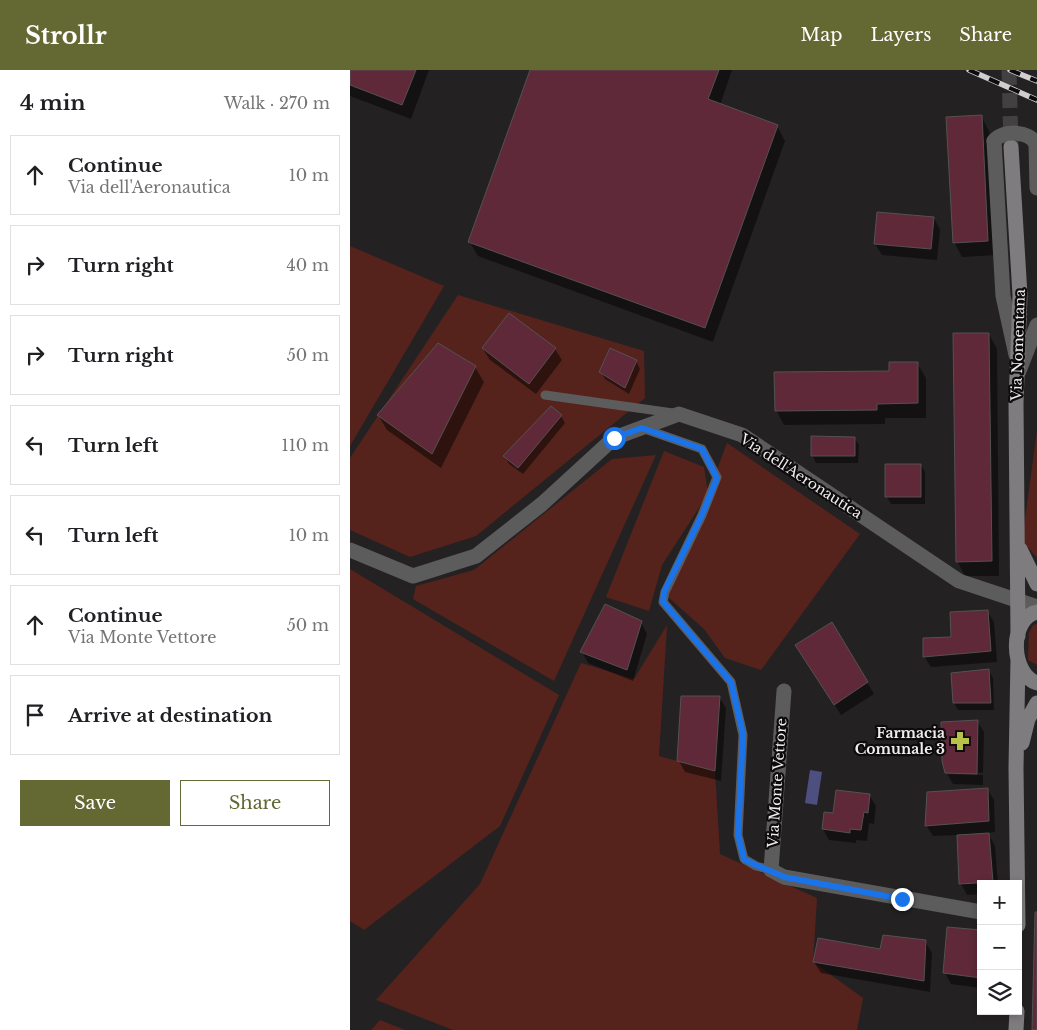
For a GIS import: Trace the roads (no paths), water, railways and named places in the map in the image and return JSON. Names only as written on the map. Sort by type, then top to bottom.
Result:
[{"type":"main road","name":"Via Nomentana","points":[[1012,147],[1020,279],[1016,379],[1018,601],[1016,768]]},
{"type":"main road","name":"Via Nomentana","points":[[1017,544],[1037,584]]},
{"type":"main road","points":[[1018,636],[1025,617],[1037,612]]},
{"type":"main road","points":[[1018,659],[1025,676],[1037,683]]},
{"type":"main road","points":[[1018,880],[1016,768],[1028,719],[1037,703]]},
{"type":"main road","points":[[1016,1030],[1017,1015]]},
{"type":"street","points":[[1017,358],[1002,296],[994,141],[998,136],[1005,134],[1028,135],[1033,138],[1036,144],[1037,188]]},
{"type":"street","points":[[1016,379],[1037,325]]},
{"type":"street","points":[[350,550],[413,576],[476,556],[542,504],[614,438],[679,414]]},
{"type":"street","name":"Via dell'Aeronautica","points":[[679,414],[742,435],[959,580],[1037,607]]},
{"type":"street","name":"Via Monte Vettore","points":[[771,870],[784,691]]},
{"type":"street","points":[[771,870],[784,877],[977,911]]},
{"type":"lane","points":[[545,395],[679,414]]},
{"type":"lane","points":[[642,428],[702,449],[717,478],[702,515],[664,592],[663,602],[731,682],[743,734],[738,835],[744,859],[756,866],[771,870]]},
{"type":"water","points":[[810,770],[822,772],[817,805],[805,803]]},
{"type":"tunnel","points":[[1009,70],[1011,146]]},
{"type":"railway","points":[[969,70],[1037,100]]},
{"type":"railway","points":[[1010,70],[1037,81]]},
{"type":"place","name":"Farmacia Comunale 3","points":[[960,741]]}]
